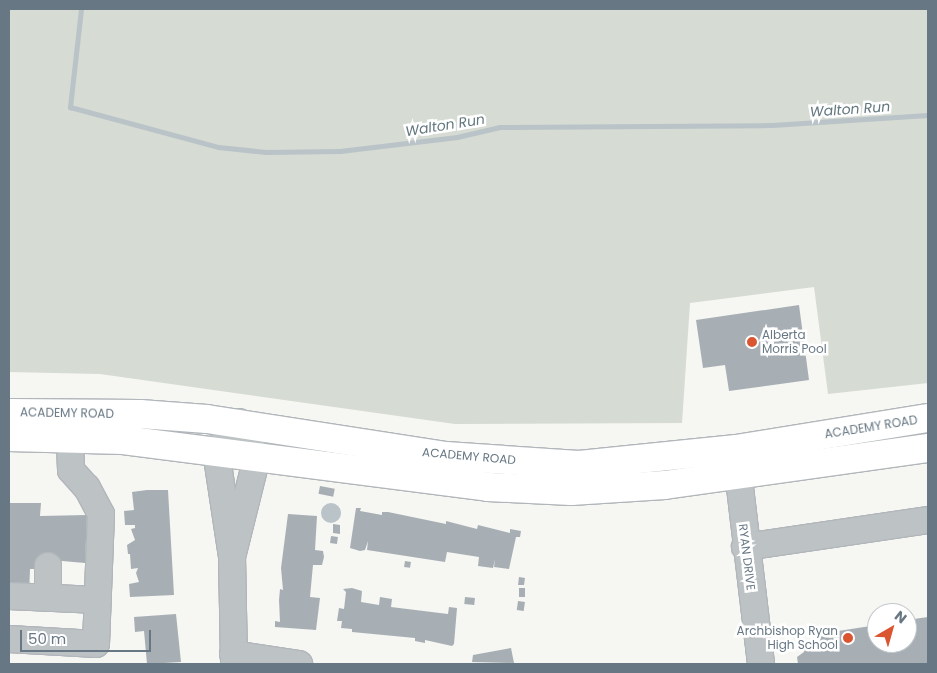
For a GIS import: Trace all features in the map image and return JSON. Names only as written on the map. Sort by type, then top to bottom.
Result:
[{"type":"main road","name":"ACADEMY ROAD","points":[[9,413],[140,414],[239,422],[446,456],[579,465],[737,462],[928,448]]},
{"type":"main road","name":"ACADEMY ROAD","points":[[9,438],[123,440],[488,487],[571,491],[665,485],[737,462],[928,418]]},
{"type":"street","points":[[232,557],[257,457],[239,422],[216,451],[232,557],[233,659],[299,664]]},
{"type":"street","points":[[9,639],[96,644],[101,514],[87,488],[71,470],[70,439]]},
{"type":"street","name":"RYAN DRIVE","points":[[737,462],[745,547],[761,664]]},
{"type":"street","points":[[745,547],[928,520]]},
{"type":"street","points":[[48,566],[48,598]]},
{"type":"street","points":[[9,596],[98,600]]},
{"type":"shaded area","points":[[9,9],[928,9],[928,383],[828,394],[814,287],[690,303],[682,423],[455,424],[100,374],[9,372]]},
{"type":"shaded area","points":[[331,503],[338,506],[341,513],[338,520],[331,523],[324,520],[321,513],[324,506]]},
{"type":"building","name":"Alberta Morris Pool","points":[[799,305],[809,380],[729,391],[725,365],[703,368],[696,320]]},
{"type":"building","points":[[320,486],[335,489],[333,497],[318,494]]},
{"type":"building","points":[[168,490],[174,595],[130,597],[129,584],[139,582],[136,573],[138,568],[131,569],[130,554],[128,554],[127,545],[135,540],[131,529],[135,528],[135,525],[125,525],[124,511],[134,510],[132,492]]},
{"type":"building","points":[[9,498],[10,503],[41,503],[40,516],[87,515],[85,563],[39,559],[39,569],[30,569],[29,596],[9,595]]},
{"type":"building","points":[[356,508],[361,508],[360,511],[382,515],[382,512],[388,512],[446,524],[446,521],[477,529],[478,525],[510,533],[510,529],[521,531],[520,537],[516,537],[509,569],[494,567],[495,559],[493,568],[478,566],[479,557],[447,552],[445,562],[367,550],[368,541],[365,550],[360,551],[350,548]]},
{"type":"building","points":[[288,514],[317,516],[315,550],[323,551],[324,557],[322,565],[313,565],[310,597],[320,598],[316,630],[275,627],[275,621],[280,622],[280,589],[283,590],[281,568]]},
{"type":"building","points":[[333,524],[340,525],[340,534],[333,533]]},
{"type":"building","points":[[331,536],[338,537],[337,544],[330,543]]},
{"type":"building","points":[[405,561],[411,562],[410,568],[404,567]]},
{"type":"building","points":[[519,577],[525,578],[524,585],[518,585]]},
{"type":"building","points":[[352,588],[362,591],[361,602],[379,605],[380,597],[392,599],[391,607],[448,614],[449,607],[457,608],[454,644],[452,646],[425,640],[425,643],[415,641],[415,638],[352,632],[352,629],[341,628],[342,621],[337,621],[339,608],[344,609],[346,592],[343,589]]},
{"type":"building","points":[[519,588],[525,588],[525,597],[519,597]]},
{"type":"building","points":[[465,597],[475,598],[474,605],[464,604]]},
{"type":"building","points":[[518,601],[525,602],[524,611],[517,610]]},
{"type":"building","points":[[176,614],[181,662],[147,664],[144,631],[135,632],[134,617]]},
{"type":"building","name":"Archbishop Ryan High School","points":[[928,617],[928,664],[798,664],[797,657],[804,652],[805,647],[820,644],[819,634],[867,627],[867,653],[917,653],[917,619]]},
{"type":"building","points":[[511,648],[514,663],[472,662],[473,655]]},
{"type":"waterway","name":"Walton Run","points":[[81,9],[70,107],[218,147],[266,152],[340,151],[457,137],[500,127],[772,125],[928,115]]},
{"type":"place","name":"Alberta Morris Pool","points":[[752,342]]},
{"type":"place","name":"Archbishop Ryan High School","points":[[848,638]]}]
